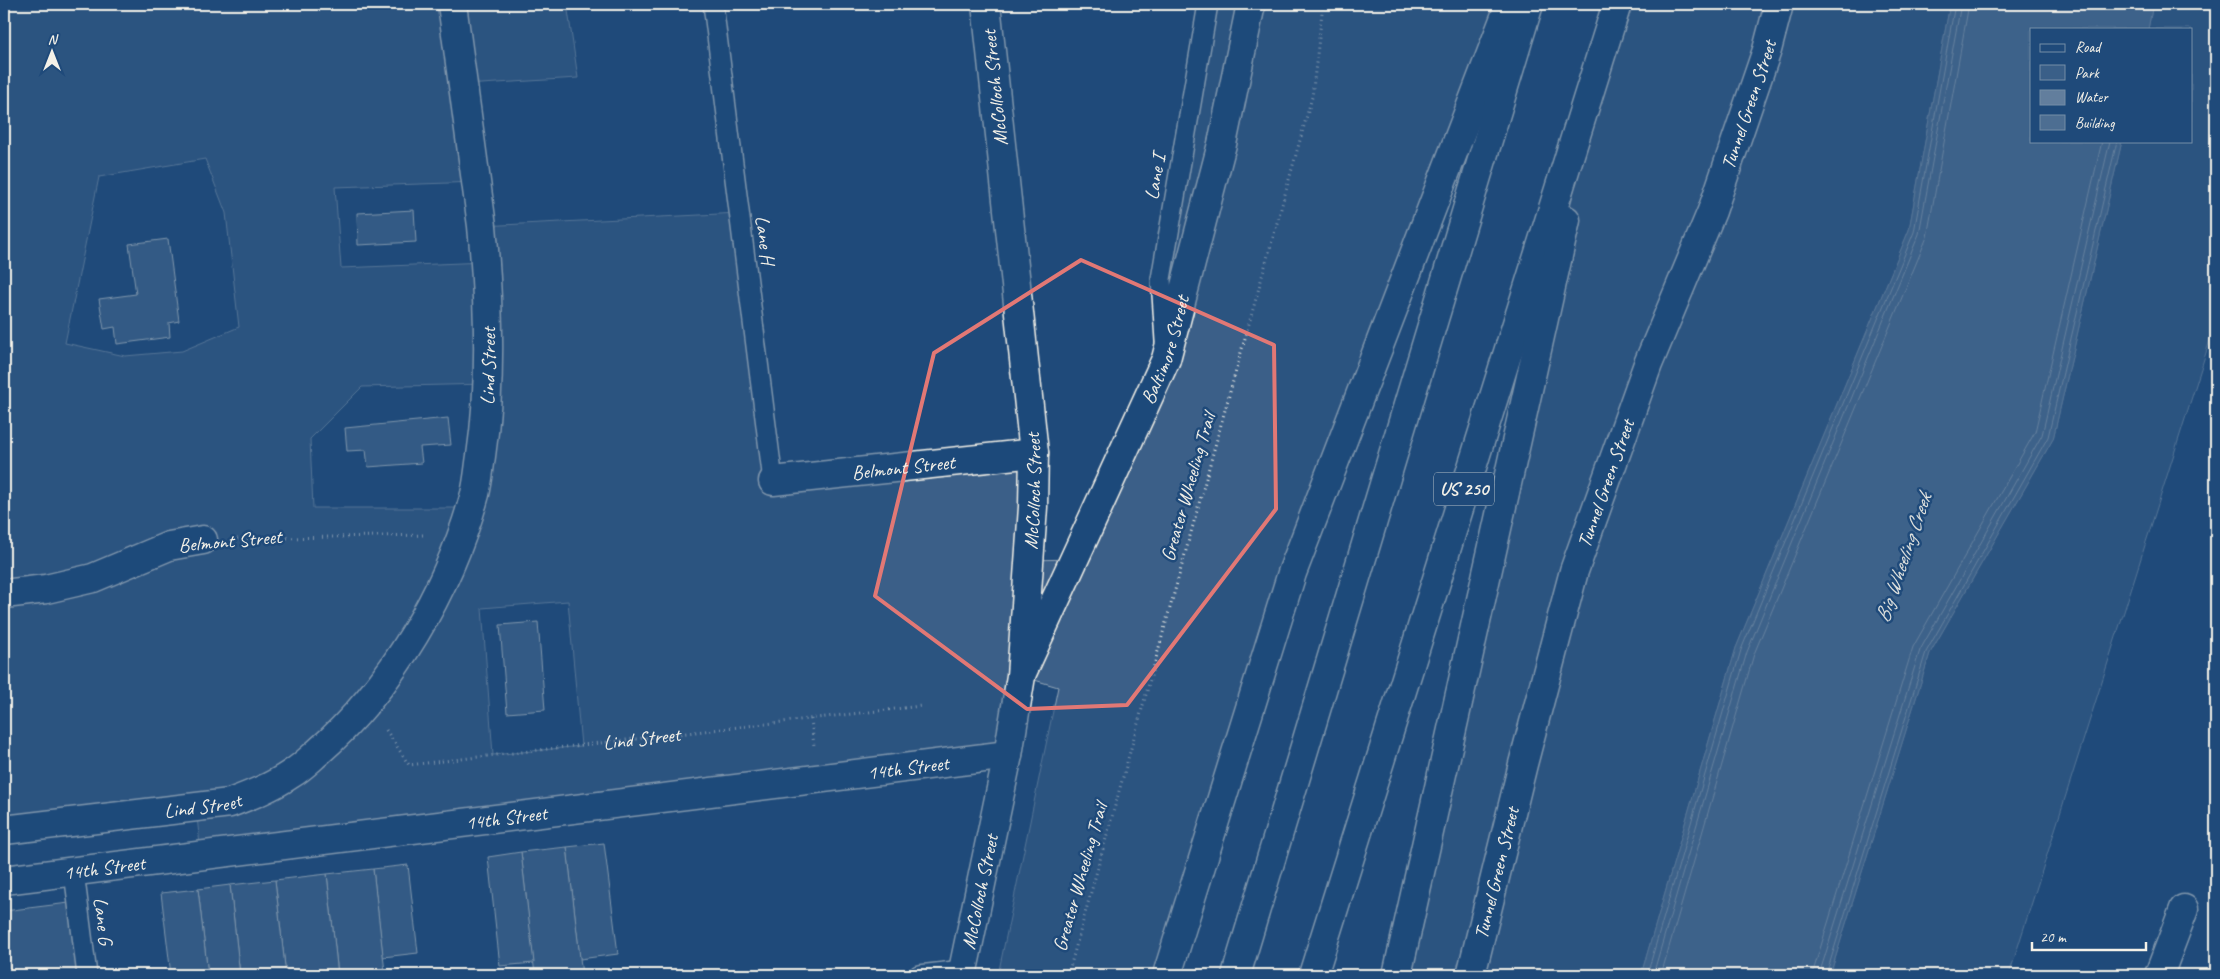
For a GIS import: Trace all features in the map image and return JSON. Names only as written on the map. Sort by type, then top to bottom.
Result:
[{"type":"main road","name":"Lind Street","points":[[4,830],[230,803],[264,790],[293,773],[333,739],[367,702],[403,654],[442,583],[475,493],[483,441],[488,384],[486,262],[465,84],[452,4]]},
{"type":"main road","name":"McColloch Street","points":[[962,973],[1008,755],[1020,676],[1033,516],[1034,453],[986,4]]},
{"type":"main road","name":"Baltimore Street","points":[[1020,676],[1166,359],[1222,144],[1252,4]]},
{"type":"main road","points":[[1167,975],[1292,573],[1510,4]]},
{"type":"main road","points":[[1236,975],[1529,4]]},
{"type":"main road","name":"US 250","points":[[1313,975],[1481,433],[1606,45],[1617,4]]},
{"type":"main road","name":"Tunnel Green Street","points":[[1471,975],[1523,764],[1574,571],[1648,364],[1712,211],[1767,50],[1779,4]]},
{"type":"main road","points":[[1397,975],[1606,45]]},
{"type":"main road","name":"Belmont Street","points":[[773,481],[1034,453]]},
{"type":"main road","name":"Belmont Street","points":[[4,594],[46,589],[93,578],[168,546],[204,540]]},
{"type":"main road","name":"14th Street","points":[[4,880],[1008,755]]},
{"type":"main road","points":[[2159,975],[2184,909]]},
{"type":"lane","name":"Lane H","points":[[713,4],[773,481]]},
{"type":"lane","name":"Lane I","points":[[1166,359],[1161,279],[1208,4]]},
{"type":"lane","name":"Lane G","points":[[74,872],[87,975]]},
{"type":"lane","points":[[919,975],[962,973]]},
{"type":"path","name":"Greater Wheeling Trail","points":[[1068,975],[1312,96],[1323,4]]},
{"type":"path","name":"Belmont Street","points":[[204,540],[314,536],[434,535]]},
{"type":"path","name":"Lind Street","points":[[367,702],[409,765],[921,706]]},
{"type":"path","points":[[811,719],[814,748]]},
{"type":"highlighted area","points":[[1081,260],[1274,345],[1276,509],[1127,705],[1027,709],[875,596],[934,353]]},
{"type":"green space","points":[[4,4],[567,4],[578,78],[465,85],[477,182],[335,187],[341,268],[485,262],[482,226],[739,213],[773,481],[1034,453],[1030,560],[1074,559],[1166,359],[1161,279],[1208,4],[1510,4],[1366,375],[1167,975],[998,975],[1058,687],[1021,676],[1008,755],[201,855],[196,807],[4,830]],"holes":[[[205,159],[226,213],[239,327],[182,351],[125,356],[65,343],[99,177]],[[488,384],[469,508],[313,508],[310,439],[362,387]],[[568,601],[581,746],[493,755],[482,608]]]},
{"type":"green space","points":[[1616,4],[1950,4],[1909,230],[1736,648],[1641,975],[1397,975]]},
{"type":"green space","points":[[2153,4],[2216,4],[2216,321],[2009,975],[1830,975],[1930,653],[2053,439],[2122,142],[2192,142],[2192,28],[2148,28]]},
{"type":"water","name":"Big Wheeling Creek","points":[[1950,4],[2153,4],[2148,28],[2030,28],[2030,142],[2122,142],[2053,439],[1930,653],[1830,975],[1641,975],[1736,648],[1909,230]]},
{"type":"building","points":[[414,210],[416,242],[358,245],[357,213]]},
{"type":"building","points":[[168,239],[179,321],[169,323],[170,337],[117,344],[115,327],[104,329],[99,299],[136,294],[129,244]]},
{"type":"building","points":[[448,418],[451,445],[420,447],[422,463],[368,467],[366,450],[347,451],[345,428]]},
{"type":"building","points":[[538,622],[545,710],[507,713],[500,625]]},
{"type":"building","points":[[604,843],[618,954],[580,959],[567,847]]},
{"type":"building","points":[[567,847],[582,975],[535,975],[521,852]]},
{"type":"building","points":[[521,852],[534,963],[500,966],[488,857]]},
{"type":"building","points":[[408,865],[418,953],[383,957],[373,869]]},
{"type":"building","points":[[373,869],[385,972],[338,975],[327,874]]},
{"type":"building","points":[[327,874],[338,975],[286,975],[275,880]]},
{"type":"building","points":[[275,880],[286,975],[240,975],[230,885]]},
{"type":"building","points":[[230,885],[240,975],[208,975],[198,889]]},
{"type":"building","points":[[198,889],[208,975],[171,975],[161,893]]},
{"type":"building","points":[[69,903],[78,975],[10,975],[4,911]]}]
